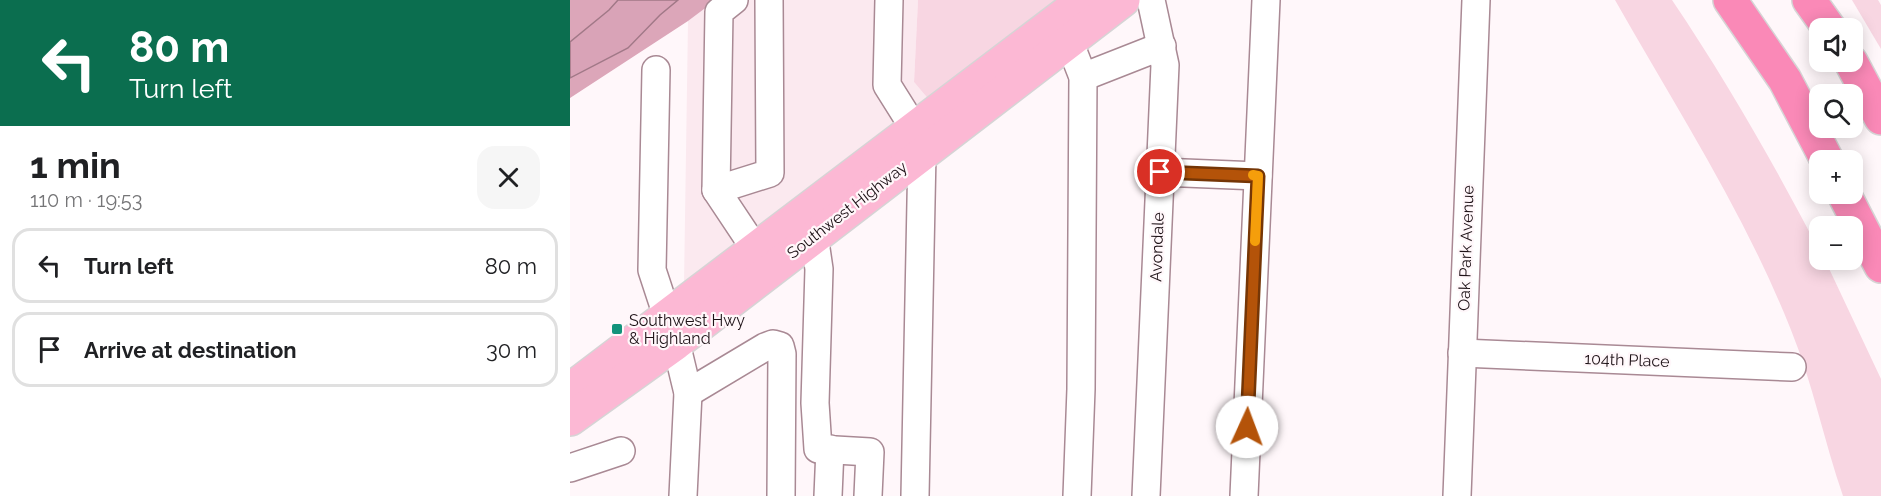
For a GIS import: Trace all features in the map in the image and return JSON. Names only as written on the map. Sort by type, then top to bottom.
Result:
[{"type":"highway","points":[[1730,0],[1785,80],[1822,150]]},
{"type":"highway","points":[[1809,0],[1822,18]]},
{"type":"highway","points":[[1856,72],[1881,118]]},
{"type":"highway","points":[[1849,204],[1881,266]]},
{"type":"main road","name":"Southwest Highway","points":[[1063,30],[1084,0]]},
{"type":"main road","name":"Southwest Highway","points":[[570,419],[671,331],[756,250],[918,140],[1063,30],[1123,0]]},
{"type":"main road","name":"Southwest Highway","points":[[570,390],[671,331],[814,236],[918,140]]},
{"type":"street","points":[[734,0],[719,12],[716,190],[756,250]]},
{"type":"street","points":[[716,190],[770,173],[769,0]]},
{"type":"street","points":[[889,0],[887,85],[918,140],[915,496]]},
{"type":"street","name":"Avondale","points":[[1146,496],[1165,65],[1151,0]]},
{"type":"street","points":[[1244,496],[1266,0]]},
{"type":"street","name":"Oak Park Avenue","points":[[1457,496],[1476,0]]},
{"type":"street","points":[[1063,30],[1083,77],[1081,390],[1077,496]]},
{"type":"street","points":[[1083,77],[1162,46]]},
{"type":"street","points":[[656,70],[652,270],[688,393],[683,496]]},
{"type":"street","points":[[1160,172],[1258,176]]},
{"type":"street","points":[[814,236],[819,269],[815,403],[818,449],[870,452],[868,496]]},
{"type":"street","points":[[688,393],[765,347],[773,344],[780,346],[782,354],[781,496]]},
{"type":"street","name":"104th Place","points":[[1462,353],[1792,367]]},
{"type":"street","points":[[828,496],[830,449]]},
{"type":"street","points":[[570,468],[621,451]]},
{"type":"shaded area","points":[[570,0],[618,0],[570,42]]},
{"type":"shaded area","points":[[618,0],[678,0],[628,48],[570,78],[570,42]]},
{"type":"shaded area","points":[[678,0],[716,0],[688,21],[570,98],[570,78],[628,48]]},
{"type":"shaded area","points":[[716,0],[918,0],[914,82],[930,101],[684,284],[688,21]]},
{"type":"shaded area","points":[[918,0],[1061,0],[930,101],[914,82]]},
{"type":"shaded area","points":[[1615,0],[1672,0],[1767,154],[1809,232],[1809,270],[1830,270],[1881,379],[1881,496],[1843,496],[1806,371],[1791,330],[1753,245],[1709,162]]},
{"type":"shaded area","points":[[1852,0],[1878,0],[1881,5],[1881,49],[1863,18]]},
{"type":"slow traffic","points":[[1253,175],[1258,176],[1255,241]]},
{"type":"place","name":"Southwest Hwy & Highland","points":[[617,329]]},
{"type":"route","points":[[1160,172],[1258,176],[1247,427]]}]
